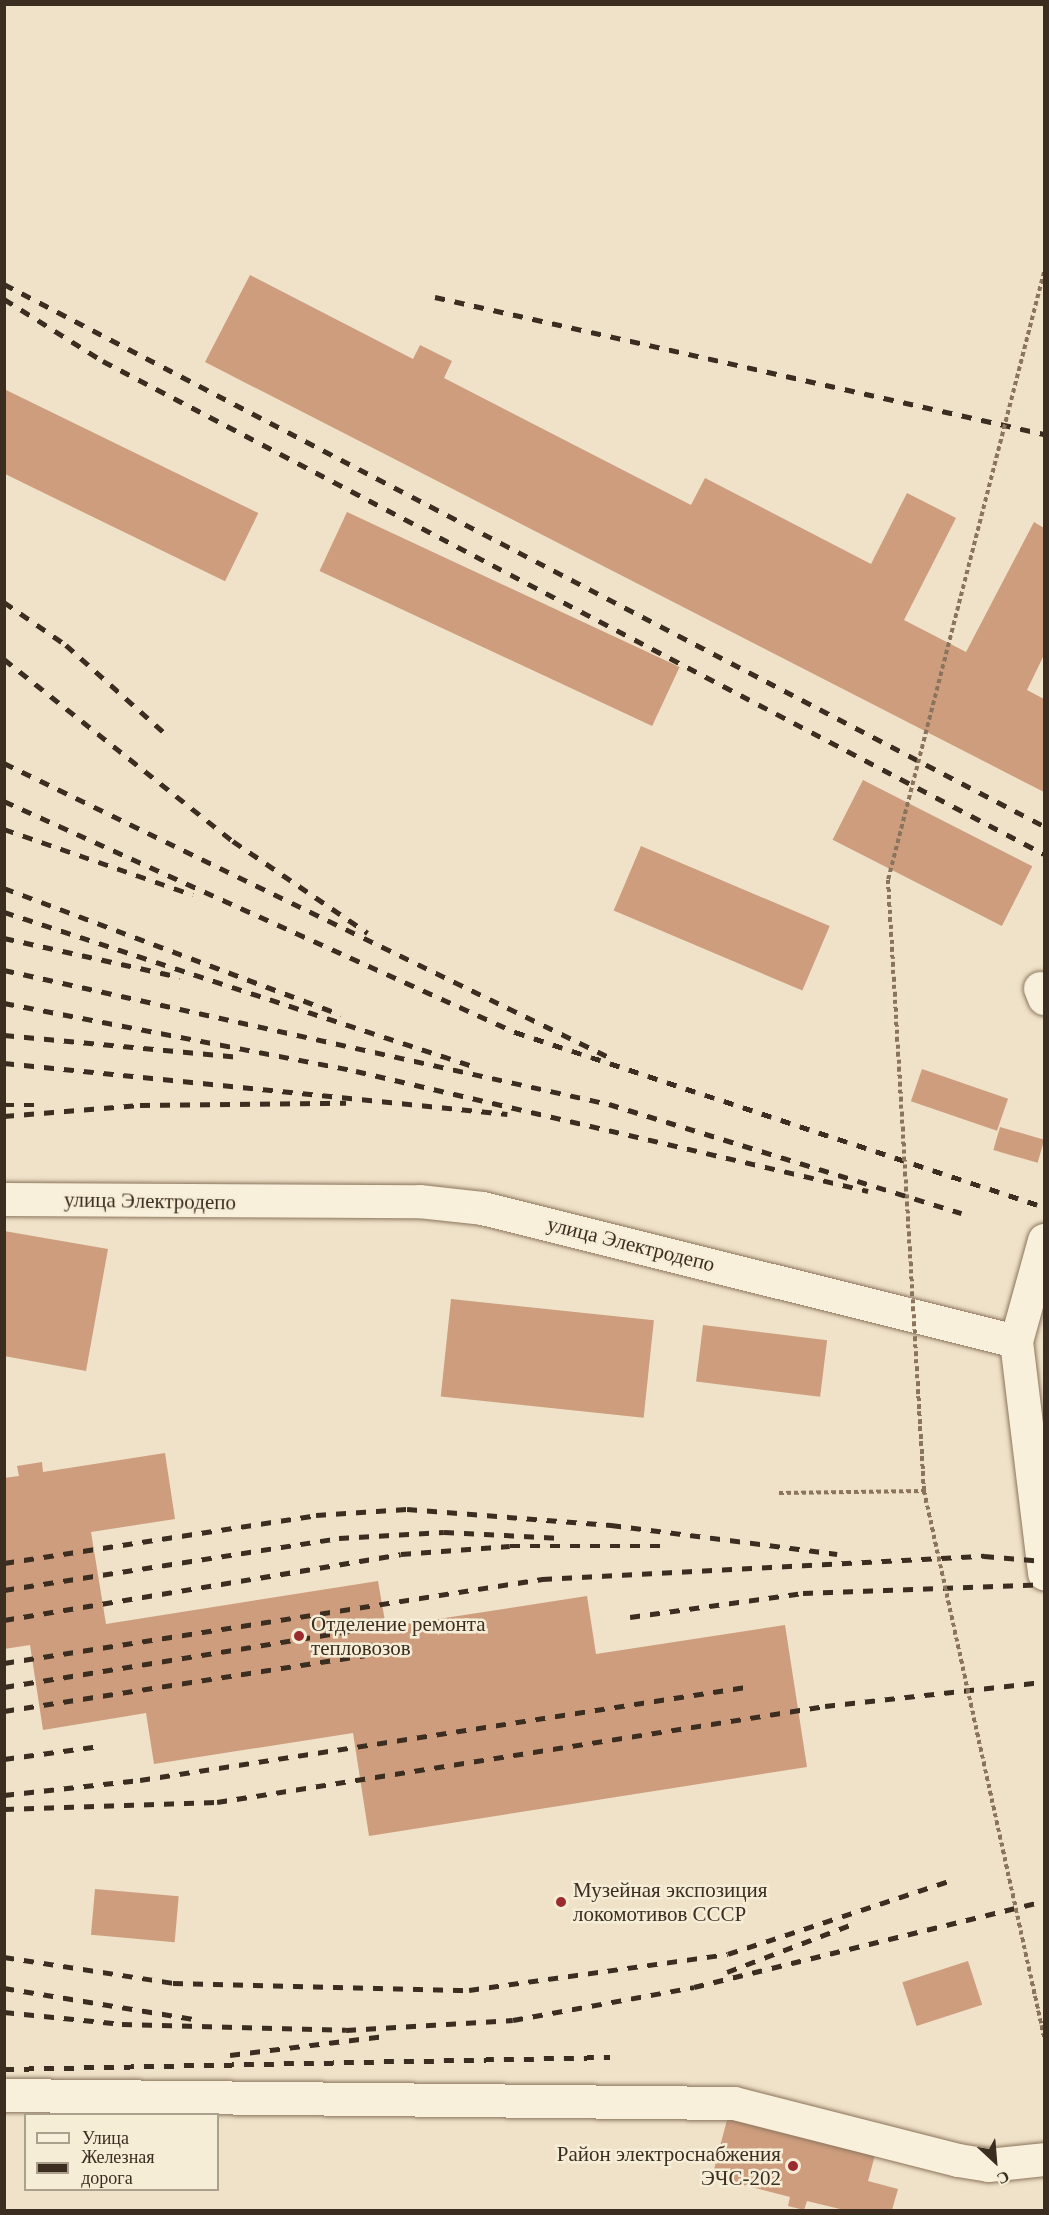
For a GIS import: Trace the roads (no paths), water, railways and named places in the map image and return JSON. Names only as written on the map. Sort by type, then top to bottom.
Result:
[{"type":"street","name":"улица Электродепо","points":[[4,1199],[419,1201],[482,1208],[1016,1341]]},
{"type":"street","points":[[1044,1240],[1016,1341],[1040,1463],[1044,1574]]},
{"type":"street","points":[[4,2095],[700,2101],[767,2108],[988,2165],[1044,2159]]},
{"type":"railway","points":[[4,284],[1044,826]]},
{"type":"railway","points":[[435,297],[1044,434]]},
{"type":"railway","points":[[4,299],[103,361],[1044,854]]},
{"type":"railway","points":[[4,602],[66,645],[168,736]]},
{"type":"railway","points":[[4,659],[233,841],[368,933]]},
{"type":"railway","points":[[4,763],[609,1057]]},
{"type":"railway","points":[[4,801],[515,1032],[1044,1207]]},
{"type":"railway","points":[[4,829],[193,895]]},
{"type":"railway","points":[[4,888],[341,1015]]},
{"type":"railway","points":[[4,912],[472,1066]]},
{"type":"railway","points":[[4,938],[180,977]]},
{"type":"railway","points":[[4,970],[609,1104],[962,1213]]},
{"type":"railway","points":[[4,1003],[356,1071],[868,1191]]},
{"type":"railway","points":[[4,1035],[240,1057]]},
{"type":"railway","points":[[4,1063],[507,1114]]},
{"type":"railway","points":[[4,1116],[140,1105],[346,1103]]},
{"type":"railway","points":[[4,1105],[38,1105]]},
{"type":"railway","points":[[4,1563],[316,1515],[407,1509],[611,1525],[837,1554]]},
{"type":"railway","points":[[4,1590],[339,1538],[444,1532],[561,1538]]},
{"type":"railway","points":[[4,1620],[401,1554],[510,1546],[660,1546]]},
{"type":"railway","points":[[4,1663],[542,1579],[984,1556],[1044,1561]]},
{"type":"railway","points":[[630,1617],[803,1593],[1044,1584]]},
{"type":"railway","points":[[4,1687],[361,1629]]},
{"type":"railway","points":[[4,1711],[365,1655]]},
{"type":"railway","points":[[4,1809],[217,1802],[825,1706],[1044,1682]]},
{"type":"railway","points":[[4,1795],[140,1780],[746,1687]]},
{"type":"railway","points":[[4,1759],[100,1746]]},
{"type":"railway","points":[[4,1957],[173,1983],[469,1990],[728,1954],[949,1881]]},
{"type":"railway","points":[[4,2012],[122,2024],[346,2030],[513,2020],[694,1987],[1044,1901]]},
{"type":"railway","points":[[727,1972],[850,1925]]},
{"type":"railway","points":[[4,1988],[193,2019]]},
{"type":"railway","points":[[230,2055],[385,2036]]},
{"type":"railway","points":[[4,2069],[610,2057]]},
{"type":"place","name":"Отделение ремонта тепловозов","points":[[299,1636]]},
{"type":"place","name":"Музейная экспозиция локомотивов СССР","points":[[561,1902]]},
{"type":"place","name":"Район электроснабжения ЭЧС-202","points":[[793,2166]]}]
